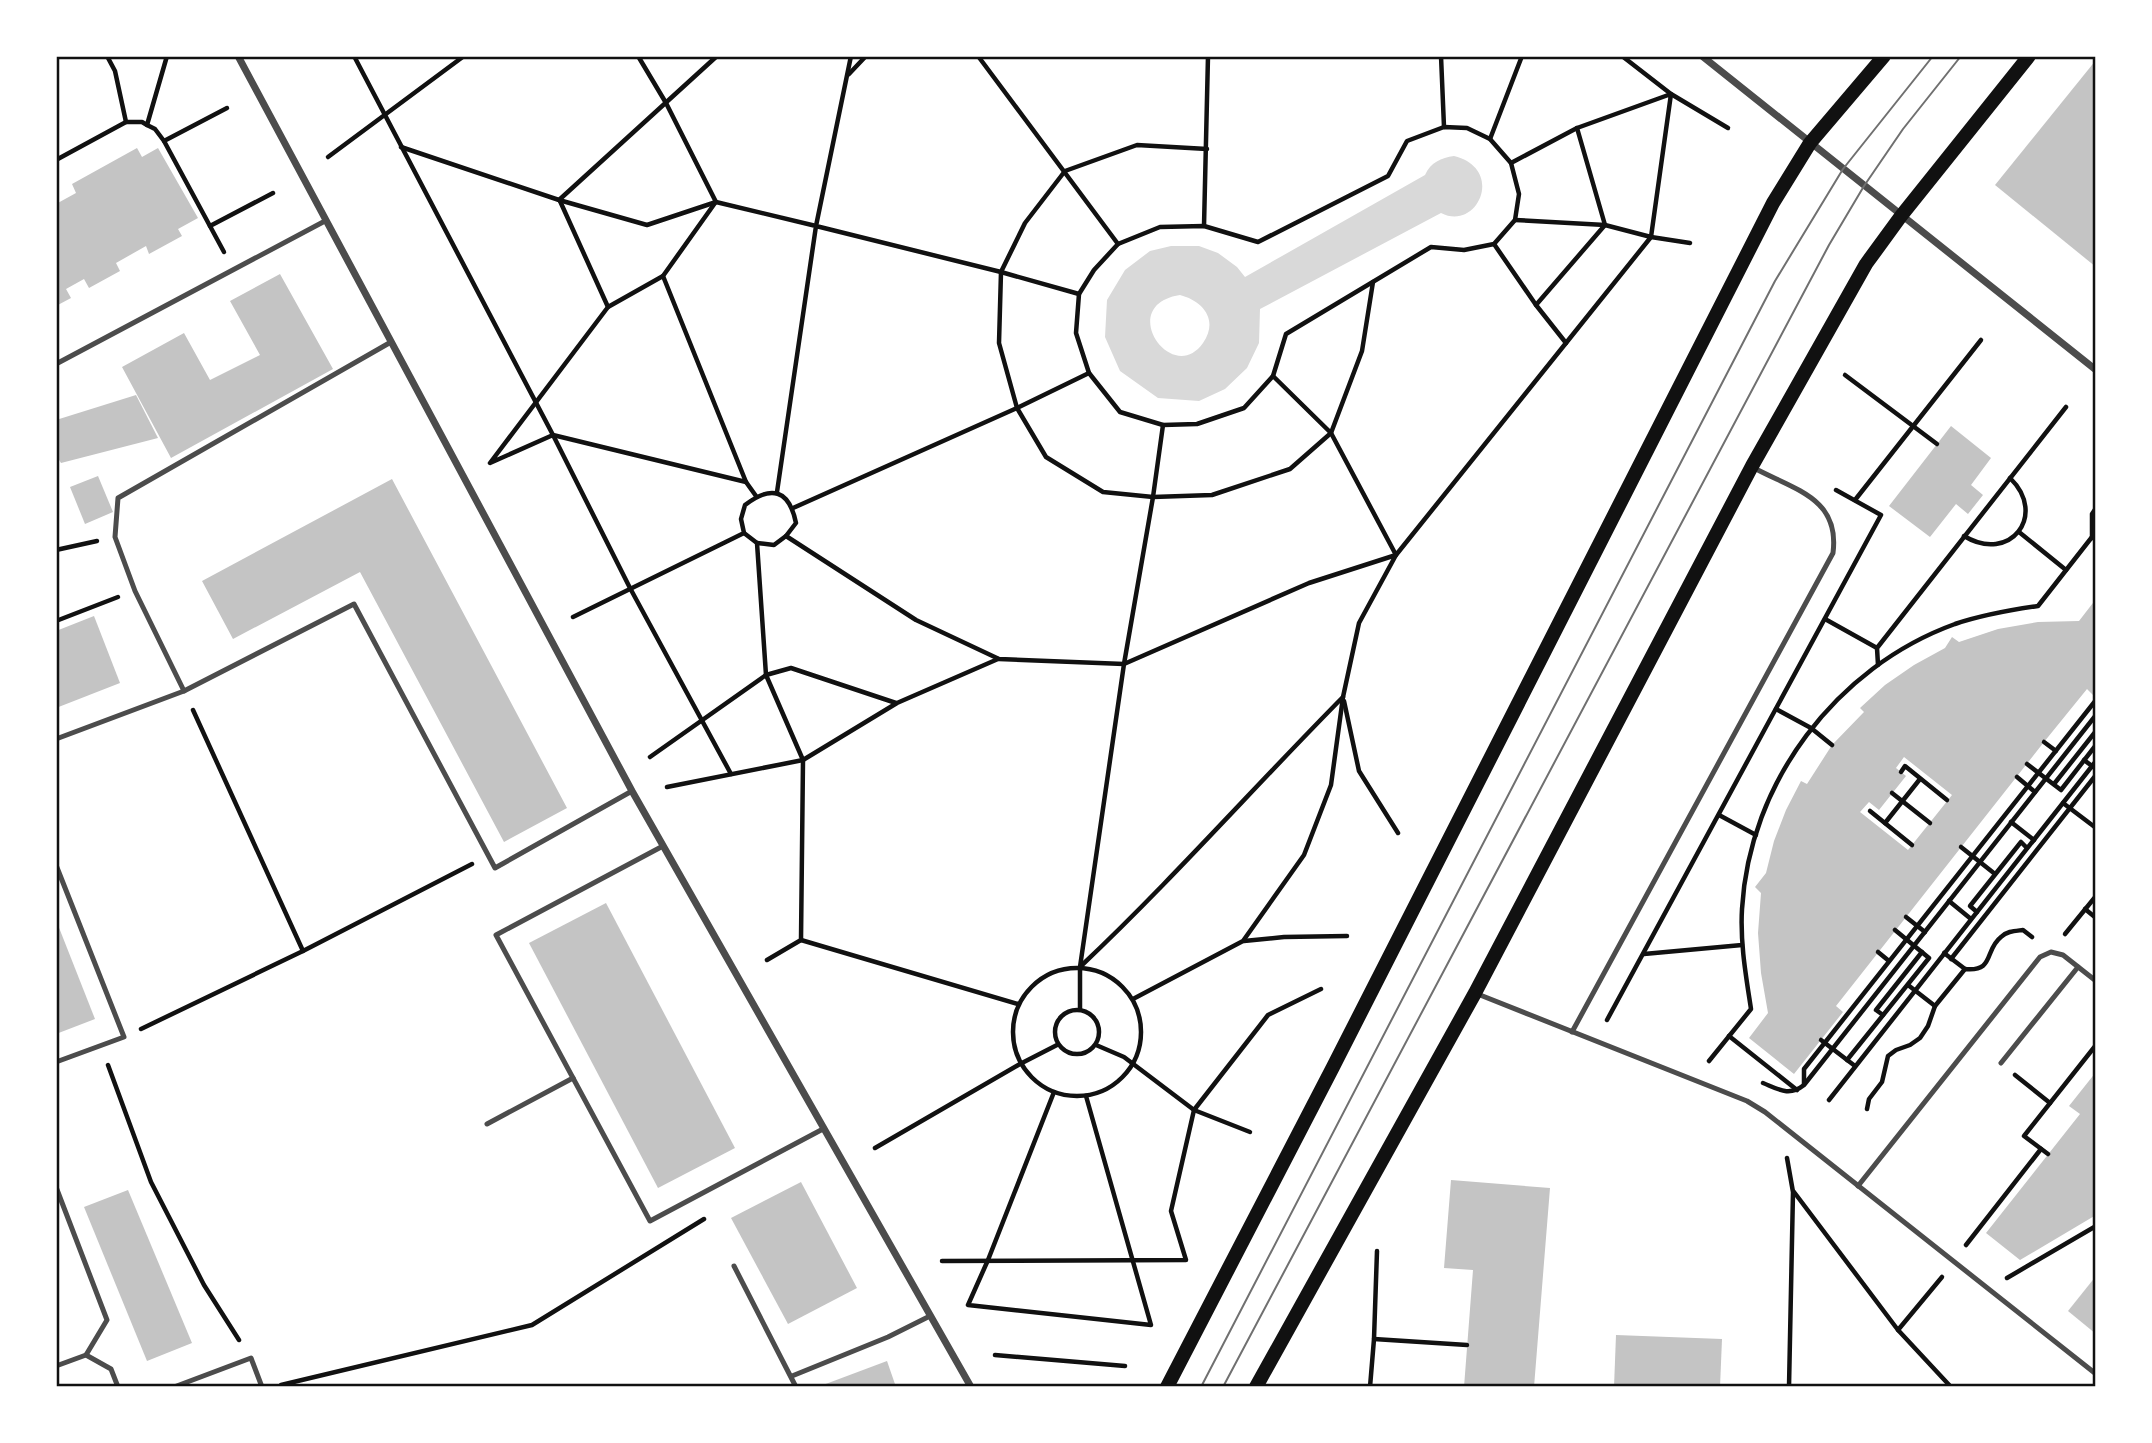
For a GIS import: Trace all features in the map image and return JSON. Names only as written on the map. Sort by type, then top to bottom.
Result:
[{"type":"main road","points":[[1167,1387],[1334,1067],[1773,203],[1810,143],[1884,56]]},
{"type":"main road","points":[[1256,1387],[1475,993],[1752,466],[1866,264],[2029,56]]},
{"type":"street","points":[[238,56],[632,791],[971,1387]]},
{"type":"street","points":[[1702,56],[2096,370]]},
{"type":"lane","points":[[56,364],[325,221]]},
{"type":"lane","points":[[184,691],[135,591],[115,537],[118,498],[391,342]]},
{"type":"lane","points":[[1572,1032],[1833,553],[1835,534],[1830,516],[1817,501],[1752,466]]},
{"type":"lane","points":[[56,739],[184,691],[354,604],[495,868],[632,791]]},
{"type":"lane","points":[[663,846],[496,935],[650,1221],[823,1129]]},
{"type":"lane","points":[[56,865],[124,1037],[56,1062]]},
{"type":"lane","points":[[1858,1185],[2040,957],[2051,952],[2063,955],[2096,981]]},
{"type":"lane","points":[[2001,1063],[2078,967]]},
{"type":"lane","points":[[1475,993],[1747,1101],[1765,1112],[2096,1374]]},
{"type":"lane","points":[[487,1124],[573,1077]]},
{"type":"lane","points":[[56,1187],[107,1320],[86,1355],[56,1366]]},
{"type":"lane","points":[[56,1207],[65,1209]]},
{"type":"lane","points":[[734,1266],[796,1387]]},
{"type":"lane","points":[[792,1377],[888,1337],[930,1316]]},
{"type":"lane","points":[[86,1355],[111,1369],[118,1387]]},
{"type":"lane","points":[[174,1387],[251,1358],[262,1387]]},
{"type":"path","points":[[107,56],[115,71],[126,122]]},
{"type":"path","points":[[147,125],[167,56]]},
{"type":"path","points":[[354,56],[553,435],[630,588],[731,774]]},
{"type":"path","points":[[328,157],[464,56]]},
{"type":"path","points":[[638,56],[666,103],[716,202]]},
{"type":"path","points":[[559,200],[717,56]]},
{"type":"path","points":[[776,492],[816,226],[851,56]]},
{"type":"path","points":[[848,75],[866,56]]},
{"type":"path","points":[[978,56],[1118,244]]},
{"type":"path","points":[[1204,226],[1208,56]]},
{"type":"path","points":[[1441,56],[1444,127]]},
{"type":"path","points":[[1490,139],[1522,56]]},
{"type":"path","points":[[1622,56],[1671,94],[1728,128]]},
{"type":"path","points":[[1511,163],[1577,128],[1671,94]]},
{"type":"path","points":[[1243,941],[1304,855],[1331,785],[1343,697],[1359,623],[1395,555],[1651,237],[1671,94]]},
{"type":"path","points":[[164,141],[227,108]]},
{"type":"path","points":[[56,160],[126,122],[142,122],[155,129],[234,270]]},
{"type":"path","points":[[1444,127],[1466,128],[1490,139],[1511,163],[1519,194],[1515,219],[1493,244],[1464,250],[1432,247],[1286,334],[1273,376],[1244,408],[1197,424],[1163,425],[1121,412],[1089,373],[1076,333],[1079,294],[1094,270],[1118,244],[1160,226],[1204,226],[1258,242],[1388,176],[1408,141],[1444,127]]},
{"type":"path","points":[[1577,128],[1605,225]]},
{"type":"path","points":[[1207,149],[1137,145],[1065,171],[1025,223],[1001,272],[999,343],[1017,408],[1046,457],[1103,492],[1153,497],[1212,495],[1290,469],[1331,433],[1362,351],[1373,282]]},
{"type":"path","points":[[400,147],[559,200],[647,225],[716,202],[1001,272],[1079,294]]},
{"type":"path","points":[[210,226],[272,193]]},
{"type":"path","points":[[559,200],[608,307]]},
{"type":"path","points":[[716,202],[663,276],[608,307],[490,463],[553,435],[746,482]]},
{"type":"path","points":[[1515,219],[1605,225],[1651,237],[1690,243]]},
{"type":"path","points":[[1536,305],[1605,225]]},
{"type":"path","points":[[1493,244],[1566,343]]},
{"type":"path","points":[[663,276],[746,482],[756,496]]},
{"type":"path","points":[[1855,500],[1982,340]]},
{"type":"path","points":[[793,508],[1089,373]]},
{"type":"path","points":[[1845,375],[1937,444]]},
{"type":"path","points":[[1273,376],[1331,433],[1395,555]]},
{"type":"path","points":[[1878,665],[1877,648],[2066,407]]},
{"type":"path","points":[[1080,1009],[1080,967],[1124,664],[1163,425]]},
{"type":"path","points":[[1964,536],[1977,544],[1992,546],[2007,542],[2019,532],[2025,518],[2026,503],[2021,489],[2010,478]]},
{"type":"path","points":[[763,492],[776,492],[787,499],[793,508],[796,523],[786,536],[774,545],[757,543],[744,533],[741,519],[745,505],[763,492]]},
{"type":"path","points":[[1709,1061],[1751,1009],[1742,945],[1746,871],[1755,835],[1770,797],[1788,762],[1811,728],[1842,694],[1878,665],[1914,642],[1954,625],[1996,612],[2038,606],[2094,538],[2092,514],[2096,508]]},
{"type":"path","points":[[2019,532],[2066,569]]},
{"type":"path","points":[[573,617],[744,533]]},
{"type":"path","points":[[786,536],[916,620],[999,659],[1124,664],[1310,583],[1395,555]]},
{"type":"path","points":[[56,550],[115,537]]},
{"type":"path","points":[[757,543],[766,675],[803,760],[801,940]]},
{"type":"path","points":[[56,621],[135,591]]},
{"type":"path","points":[[1825,619],[1877,648]]},
{"type":"path","points":[[667,787],[803,760],[897,703],[999,659]]},
{"type":"path","points":[[649,757],[766,675],[791,668],[897,703]]},
{"type":"path","points":[[184,691],[303,951]]},
{"type":"path","points":[[1343,697],[1359,771],[1398,833]]},
{"type":"path","points":[[1080,967],[1144,906],[1343,697]]},
{"type":"path","points":[[2096,700],[1804,1069],[1804,1085],[2096,715]]},
{"type":"path","points":[[1776,709],[1811,728],[1832,745]]},
{"type":"path","points":[[2053,783],[2096,732]]},
{"type":"path","points":[[2044,742],[2056,751]]},
{"type":"path","points":[[2027,764],[2061,790],[2096,745]]},
{"type":"path","points":[[1829,1100],[2095,765],[2084,760]]},
{"type":"path","points":[[1901,772],[1905,766],[1947,800]]},
{"type":"path","points":[[1951,958],[2096,775]]},
{"type":"path","points":[[2017,778],[2035,792]]},
{"type":"path","points":[[1885,823],[1920,779]]},
{"type":"path","points":[[1892,793],[1930,822]]},
{"type":"path","points":[[2063,803],[2096,828]]},
{"type":"path","points":[[1870,811],[1912,845]]},
{"type":"path","points":[[1719,815],[1755,835]]},
{"type":"path","points":[[2011,822],[2034,840]]},
{"type":"path","points":[[1977,912],[1970,906],[1995,874],[2021,842],[2027,848]]},
{"type":"path","points":[[1961,847],[1995,874]]},
{"type":"path","points":[[124,1037],[303,951],[489,856]]},
{"type":"path","points":[[2002,880],[2009,886]]},
{"type":"path","points":[[1944,953],[1965,969],[1975,970],[1983,966],[1999,937],[2023,930],[2051,952],[2096,896]]},
{"type":"path","points":[[1949,901],[1971,919]]},
{"type":"path","points":[[2085,909],[2096,918]]},
{"type":"path","points":[[1906,917],[1925,932]]},
{"type":"path","points":[[1846,1059],[1929,958],[1895,930]]},
{"type":"path","points":[[1133,999],[1243,941],[1347,936]]},
{"type":"path","points":[[767,960],[801,940],[1018,1004]]},
{"type":"path","points":[[1643,954],[1742,945]]},
{"type":"path","points":[[1883,1016],[1876,1010],[1921,951]]},
{"type":"path","points":[[1878,952],[1889,961]]},
{"type":"path","points":[[1080,967],[1111,976],[1133,999],[1140,1020],[1141,1042],[1133,1064],[1113,1085],[1086,1096],[1054,1092],[1034,1081],[1020,1063],[1012,1034],[1018,1004],[1043,975],[1080,967]]},
{"type":"path","points":[[1867,1109],[1869,1099],[1882,1082],[1888,1056],[1896,1049],[1910,1045],[1920,1038],[1928,1026],[1935,1006],[1965,969]]},
{"type":"path","points":[[1908,985],[1935,1006]]},
{"type":"path","points":[[942,1261],[1186,1260],[1171,1211],[1194,1110],[1268,1015],[1321,989]]},
{"type":"path","points":[[1080,1009],[1093,1016],[1100,1030],[1096,1045],[1084,1054],[1069,1054],[1058,1045],[1054,1028],[1063,1013],[1080,1009]]},
{"type":"path","points":[[1729,1036],[1797,1090]]},
{"type":"path","points":[[1821,1040],[1855,1066]]},
{"type":"path","points":[[102,1045],[151,1182],[204,1285],[251,1358]]},
{"type":"path","points":[[875,1148],[1020,1063],[1058,1045]]},
{"type":"path","points":[[1096,1045],[1133,1064],[1194,1110],[1250,1132]]},
{"type":"path","points":[[2048,1154],[2024,1136],[2096,1045]]},
{"type":"path","points":[[2001,1063],[2050,1103]]},
{"type":"path","points":[[1054,1092],[968,1306],[1151,1325],[1086,1096]]},
{"type":"path","points":[[1978,1227],[2041,1149]]},
{"type":"path","points":[[1787,1154],[1794,1192],[1789,1387]]},
{"type":"path","points":[[1794,1192],[1898,1330],[1951,1387]]},
{"type":"path","points":[[273,1387],[532,1325],[705,1219]]},
{"type":"path","points":[[2027,1268],[2096,1226]]},
{"type":"path","points":[[1370,1387],[1377,1251]]},
{"type":"path","points":[[1898,1330],[1929,1292]]},
{"type":"path","points":[[1374,1339],[1467,1345]]},
{"type":"path","points":[[995,1355],[1125,1366]]},
{"type":"shaded area","points":[[1454,156],[1470,163],[1479,173],[1482,185],[1475,207],[1466,214],[1454,217],[1441,213],[1260,309],[1259,343],[1247,368],[1225,389],[1199,401],[1158,398],[1120,371],[1105,337],[1107,300],[1125,270],[1150,251],[1171,246],[1199,246],[1218,253],[1237,267],[1245,277],[1425,175],[1433,164],[1441,159]],"holes":[[[1180,295],[1206,313],[1209,319],[1208,335],[1190,354],[1177,355],[1165,350],[1156,339],[1151,326],[1152,313],[1161,302]]]},
{"type":"building","points":[[2096,60],[2096,267],[1995,185]]},
{"type":"building","points":[[137,148],[142,157],[158,148],[198,218],[178,229],[182,236],[149,254],[146,246],[116,263],[120,271],[89,288],[84,279],[66,289],[71,298],[56,306],[56,204],[76,193],[72,184]]},
{"type":"building","points":[[280,274],[333,369],[171,458],[122,367],[184,333],[210,380],[260,355],[230,301]]},
{"type":"building","points":[[136,395],[158,438],[61,463],[56,455],[56,420]]},
{"type":"building","points":[[1951,426],[1991,458],[1971,485],[1983,495],[1968,514],[1956,504],[1930,537],[1889,506]]},
{"type":"building","points":[[98,476],[113,512],[85,524],[70,487]]},
{"type":"building","points":[[392,479],[567,808],[504,842],[360,572],[233,639],[202,581]]},
{"type":"building","points":[[2096,599],[2096,692],[2093,695],[2087,689],[2044,742],[1836,1006],[1843,1012],[1794,1074],[1749,1038],[1768,1013],[1758,933],[1761,893],[1755,887],[1766,873],[1774,841],[1801,781],[1807,784],[1832,745],[1864,712],[1860,708],[1885,685],[1945,648],[1952,637],[1959,642],[1998,629],[2038,622],[2079,621]],"holes":[[[1904,757],[1952,795],[1908,850],[1860,812],[1869,802],[1879,810],[1906,776],[1896,768]]]},
{"type":"building","points":[[94,616],[120,683],[56,708],[56,631]]},
{"type":"building","points":[[606,903],[735,1148],[658,1188],[529,943]]},
{"type":"building","points":[[56,920],[95,1019],[56,1034]]},
{"type":"building","points":[[2096,1072],[2096,1215],[2020,1260],[1986,1233],[2080,1114],[2069,1106]]},
{"type":"building","points":[[1451,1180],[1550,1188],[1534,1387],[1464,1387],[1473,1270],[1444,1268]]},
{"type":"building","points":[[801,1182],[857,1288],[788,1324],[731,1218]]},
{"type":"building","points":[[128,1190],[192,1343],[147,1361],[84,1207]]},
{"type":"building","points":[[2096,1276],[2096,1334],[2068,1311]]},
{"type":"building","points":[[1616,1335],[1722,1339],[1720,1387],[1614,1387]]},
{"type":"building","points":[[887,1361],[896,1387],[823,1387],[823,1385]]},
{"type":"tram line","points":[[1201,1387],[1775,281],[1843,169],[1933,56]]},
{"type":"tram line","points":[[1223,1387],[1829,245],[1864,186],[1903,129],[1961,56]]}]
